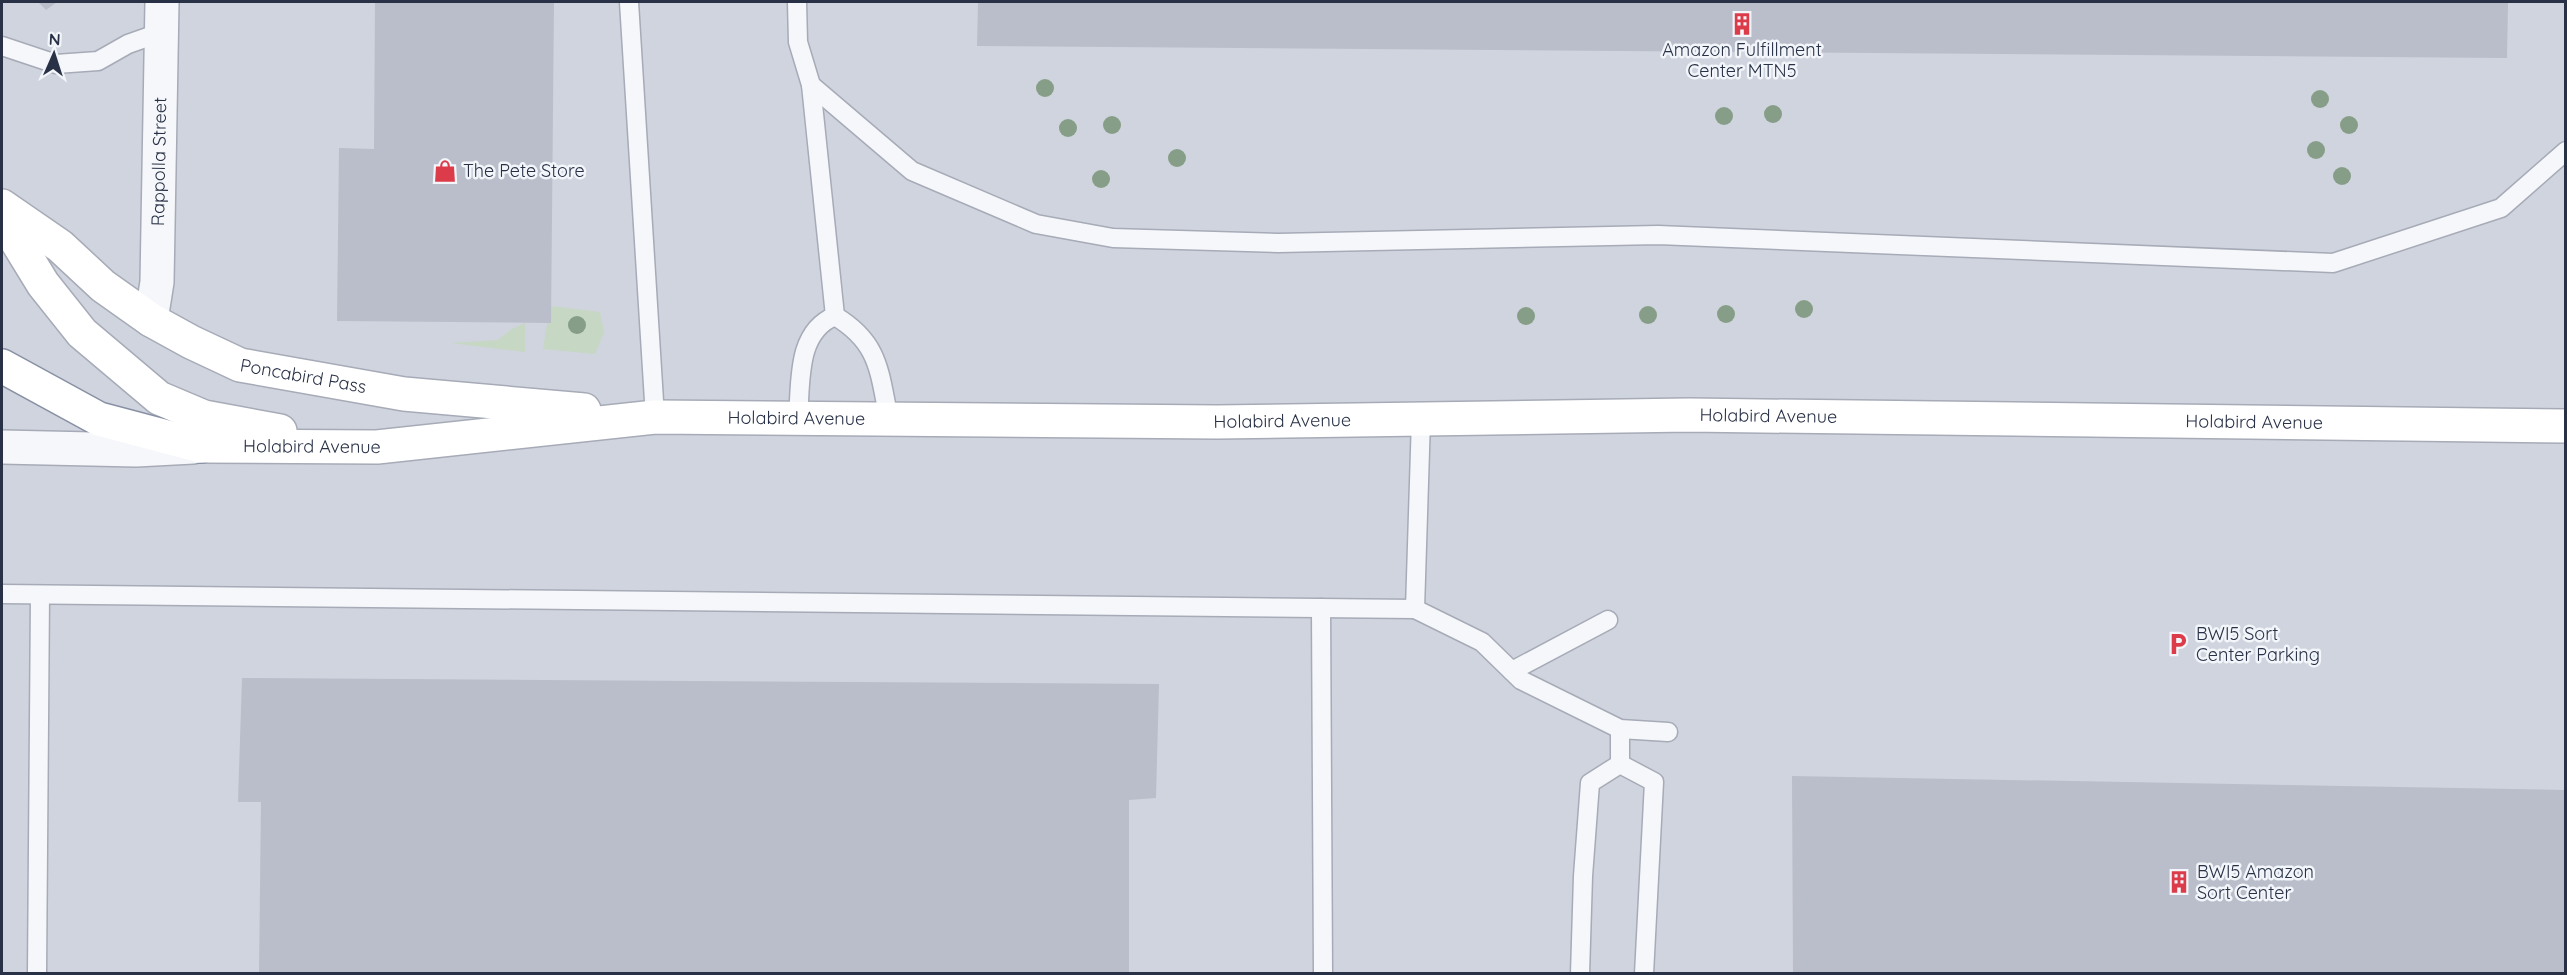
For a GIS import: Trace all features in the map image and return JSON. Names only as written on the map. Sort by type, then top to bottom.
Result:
[{"type":"main road","name":"Poncabird Pass","points":[[2,206],[60,246],[103,286],[151,320],[190,342],[240,365],[404,394],[655,417]]},
{"type":"main road","points":[[2,217],[43,284],[82,333],[159,398],[204,417],[377,447]]},
{"type":"main road","points":[[2,366],[99,419],[201,446]]},
{"type":"main road","name":"Holabird Avenue","points":[[201,446],[377,447],[655,417],[1217,422],[1689,415],[2565,426]]},
{"type":"street","name":"Rappolla Street","points":[[151,320],[157,282],[162,17]]},
{"type":"street","name":"Holabird Avenue","points":[[2,447],[136,450],[201,446]]},
{"type":"lane","points":[[629,2],[655,417]]},
{"type":"lane","points":[[797,2],[798,42],[811,85],[835,316]]},
{"type":"lane","points":[[2,46],[56,64],[98,61],[128,44],[162,17]]},
{"type":"lane","points":[[811,85],[912,171],[1036,224],[1125,238],[1278,243],[1658,235],[2333,263],[2501,208],[2565,151]]},
{"type":"lane","points":[[798,418],[802,357],[811,334],[823,321],[835,316]]},
{"type":"lane","points":[[835,316],[854,327],[865,340],[878,363],[889,419]]},
{"type":"lane","points":[[1415,609],[1421,419]]},
{"type":"lane","points":[[2,594],[1415,609],[1482,642],[1521,680],[1620,729],[1668,732]]},
{"type":"lane","points":[[37,974],[40,595]]},
{"type":"lane","points":[[1321,608],[1323,974]]},
{"type":"lane","points":[[1512,671],[1608,620]]},
{"type":"lane","points":[[1620,729],[1620,764]]},
{"type":"lane","points":[[1580,974],[1583,876],[1590,783],[1620,764]]},
{"type":"lane","points":[[1620,764],[1654,782],[1644,974]]},
{"type":"shaded area","points":[[2,2],[2565,2],[2565,973],[2,974]]},
{"type":"green space","points":[[550,306],[600,312],[604,332],[595,354],[543,349]]},
{"type":"green space","points":[[525,323],[525,352],[451,343],[498,340],[512,329]]},
{"type":"building","points":[[38,2],[57,2],[46,10]]},
{"type":"building","name":"The Pete Store","points":[[375,2],[554,2],[551,323],[337,321],[339,148],[374,149]]},
{"type":"building","name":"Amazon Fulfillment Center MTN5","points":[[978,2],[2508,2],[2507,58],[977,46]]},
{"type":"building","points":[[242,678],[1159,684],[1156,798],[1129,800],[1129,974],[259,974],[261,802],[238,802]]},
{"type":"building","name":"BWI5 Amazon Sort Center","points":[[1792,776],[2566,790],[2566,974],[1793,974]]},
{"type":"place","name":"Amazon Fulfillment Center MTN5","points":[[1742,24]]},
{"type":"place","name":"The Pete Store","points":[[445,171]]},
{"type":"place","name":"BWI5 Sort Center Parking","points":[[2178,644]]},
{"type":"place","name":"BWI5 Amazon Sort Center","points":[[2179,882]]}]
